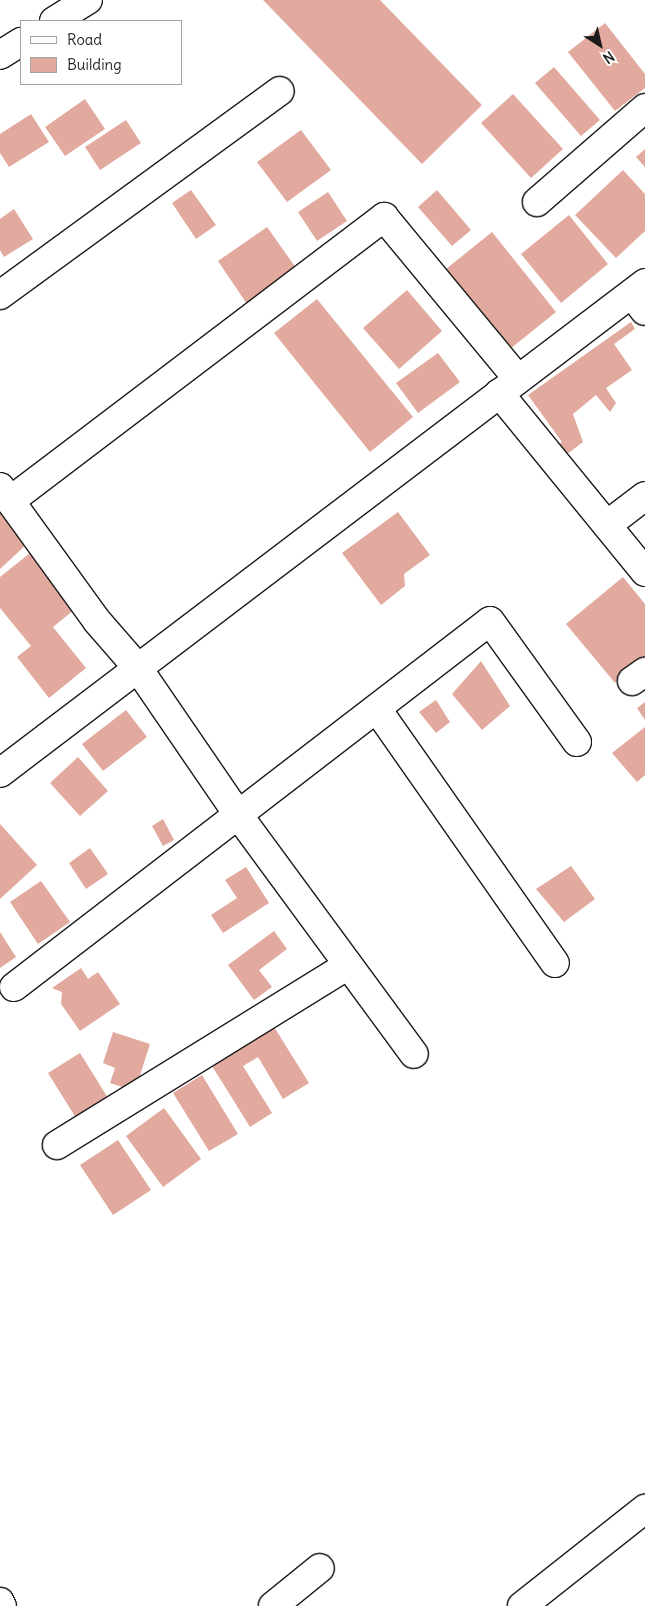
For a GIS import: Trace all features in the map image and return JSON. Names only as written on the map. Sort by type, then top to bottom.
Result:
[{"type":"street","points":[[56,20],[88,0]]},
{"type":"street","points":[[0,55],[20,43]]},
{"type":"street","points":[[0,295],[280,91]]},
{"type":"street","points":[[537,202],[645,108]]},
{"type":"street","points":[[414,1054],[239,816],[137,667],[97,621],[5,494],[384,217],[509,386],[607,525],[645,572]]},
{"type":"street","points":[[0,773],[509,386],[641,296]]},
{"type":"street","points":[[607,525],[645,496]]},
{"type":"street","points":[[14,987],[239,816],[490,621],[577,742]]},
{"type":"street","points":[[376,709],[554,963]]},
{"type":"street","points":[[57,1145],[348,965]]},
{"type":"street","points":[[522,1606],[645,1509]]},
{"type":"street","points":[[272,1606],[320,1568]]},
{"type":"street","points":[[0,1602],[2,1606]]},
{"type":"building","points":[[263,0],[380,0],[482,105],[422,164]]},
{"type":"building","points":[[605,23],[645,74],[645,88],[615,111],[568,52]]},
{"type":"building","points":[[554,67],[600,120],[581,136],[535,83]]},
{"type":"building","points":[[513,94],[563,149],[531,178],[481,123]]},
{"type":"building","points":[[85,99],[105,129],[65,156],[45,127]]},
{"type":"building","points":[[31,114],[49,142],[9,167],[0,153],[0,134]]},
{"type":"building","points":[[126,120],[141,143],[100,170],[85,147]]},
{"type":"building","points":[[301,130],[331,170],[287,202],[257,162]]},
{"type":"building","points":[[645,149],[645,167],[636,157]]},
{"type":"building","points":[[623,170],[645,194],[645,231],[616,258],[575,215]]},
{"type":"building","points":[[191,190],[216,225],[196,239],[172,203]]},
{"type":"building","points":[[437,190],[471,230],[452,246],[418,207]]},
{"type":"building","points":[[328,192],[347,221],[317,241],[298,212]]},
{"type":"building","points":[[14,209],[33,239],[4,257],[0,250],[0,219]]},
{"type":"building","points":[[569,215],[608,264],[561,303],[521,254]]},
{"type":"building","points":[[267,227],[301,275],[251,310],[218,261]]},
{"type":"building","points":[[492,232],[556,312],[510,349],[446,269]]},
{"type":"building","points":[[407,290],[442,331],[399,369],[363,328]]},
{"type":"building","points":[[317,299],[413,417],[370,452],[274,333]]},
{"type":"building","points":[[631,322],[635,329],[614,344],[632,370],[606,388],[616,403],[610,412],[596,395],[573,414],[583,442],[563,457],[556,446],[562,442],[528,395]]},
{"type":"building","points":[[438,353],[460,382],[418,413],[396,383]]},
{"type":"building","points":[[0,511],[29,542],[0,569]]},
{"type":"building","points":[[398,512],[430,555],[404,574],[405,586],[381,605],[342,553]]},
{"type":"building","points":[[30,553],[75,609],[53,627],[86,668],[49,698],[17,657],[31,646],[0,608],[0,577]]},
{"type":"building","points":[[623,577],[645,604],[645,659],[615,683],[566,624]]},
{"type":"building","points":[[481,661],[510,706],[482,730],[452,694]]},
{"type":"building","points":[[436,700],[450,722],[436,733],[419,712]]},
{"type":"building","points":[[645,702],[645,720],[637,708]]},
{"type":"building","points":[[126,710],[147,737],[103,771],[82,744]]},
{"type":"building","points":[[645,727],[645,775],[637,782],[612,753]]},
{"type":"building","points":[[78,757],[108,791],[80,816],[50,783]]},
{"type":"building","points":[[163,819],[174,840],[163,846],[152,826]]},
{"type":"building","points":[[0,824],[37,865],[0,899]]},
{"type":"building","points":[[90,848],[108,874],[86,889],[69,863]]},
{"type":"building","points":[[571,866],[595,899],[564,922],[536,889]]},
{"type":"building","points":[[246,867],[269,903],[223,933],[211,915],[237,898],[225,880]]},
{"type":"building","points":[[41,881],[70,922],[38,944],[10,902]]},
{"type":"building","points":[[274,931],[287,949],[259,970],[272,987],[254,1000],[228,965]]},
{"type":"building","points":[[0,932],[16,957],[0,968]]},
{"type":"building","points":[[81,968],[88,979],[98,972],[120,1004],[80,1031],[61,1004],[62,992],[52,988]]},
{"type":"building","points":[[271,1022],[309,1083],[283,1099],[258,1057],[243,1066],[272,1113],[250,1127],[209,1061]]},
{"type":"building","points":[[113,1032],[150,1044],[135,1091],[110,1083],[115,1068],[103,1063]]},
{"type":"building","points":[[80,1053],[108,1098],[76,1118],[48,1073]]},
{"type":"building","points":[[202,1075],[238,1134],[209,1151],[173,1093]]},
{"type":"building","points":[[164,1108],[201,1159],[163,1187],[126,1136]]},
{"type":"building","points":[[118,1140],[151,1190],[113,1215],[80,1165]]}]
